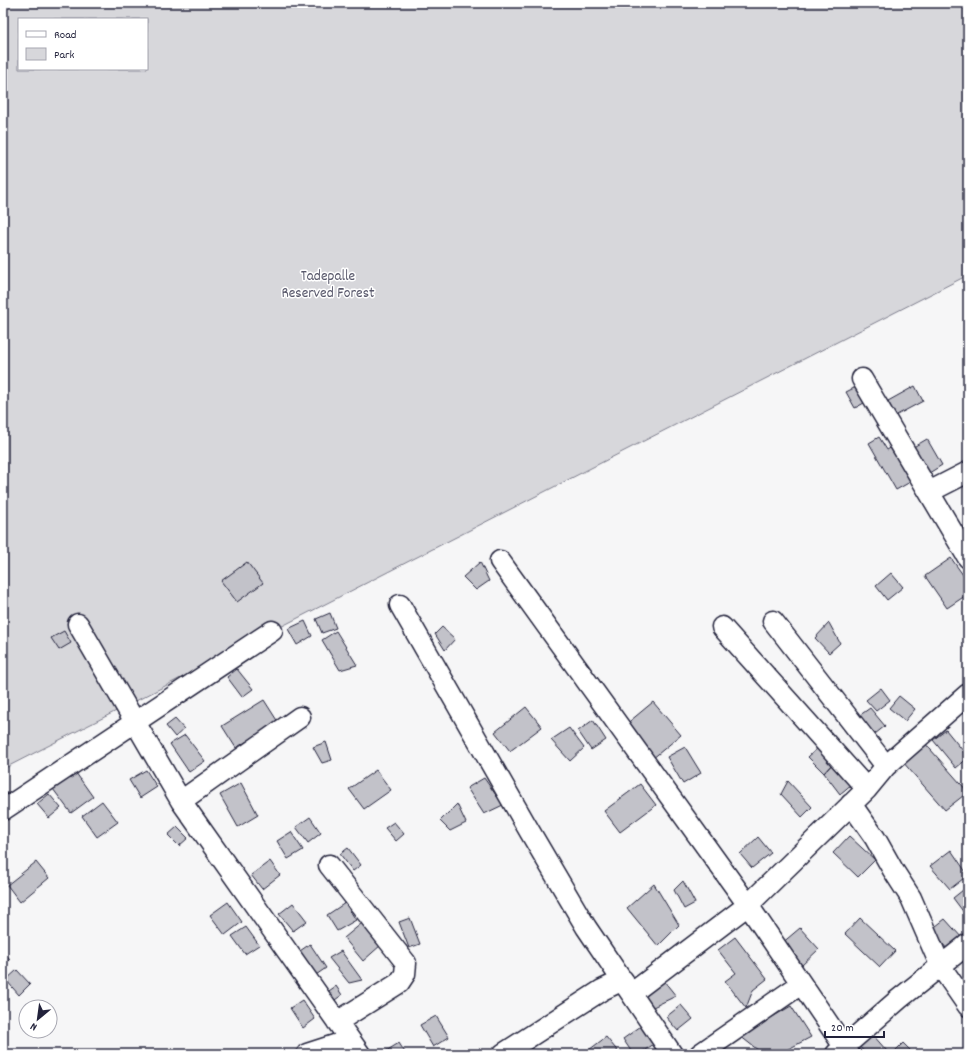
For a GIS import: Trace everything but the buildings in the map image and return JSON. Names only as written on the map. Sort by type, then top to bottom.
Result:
[{"type":"street","points":[[862,379],[968,558]]},
{"type":"street","points":[[929,492],[968,472]]},
{"type":"street","points":[[500,561],[748,905],[802,984],[843,1052],[899,999],[968,944]]},
{"type":"street","points":[[400,605],[578,913],[672,1054]]},
{"type":"street","points":[[773,621],[886,766]]},
{"type":"street","points":[[78,624],[181,801],[355,1047],[307,1054]]},
{"type":"street","points":[[722,627],[866,789]]},
{"type":"street","points":[[3,810],[272,631]]},
{"type":"street","points":[[503,1054],[602,990],[627,986],[748,905],[866,789],[886,766],[968,694]]},
{"type":"street","points":[[181,801],[300,717]]},
{"type":"street","points":[[851,804],[875,838],[911,898],[940,967],[968,1006]]},
{"type":"street","points":[[328,865],[406,963],[406,974],[399,983],[337,1022]]},
{"type":"street","points":[[700,1054],[802,984]]},
{"type":"green space","name":"Tadepalle Reserved Forest","points":[[3,3],[968,3],[968,275],[3,769]]}]
